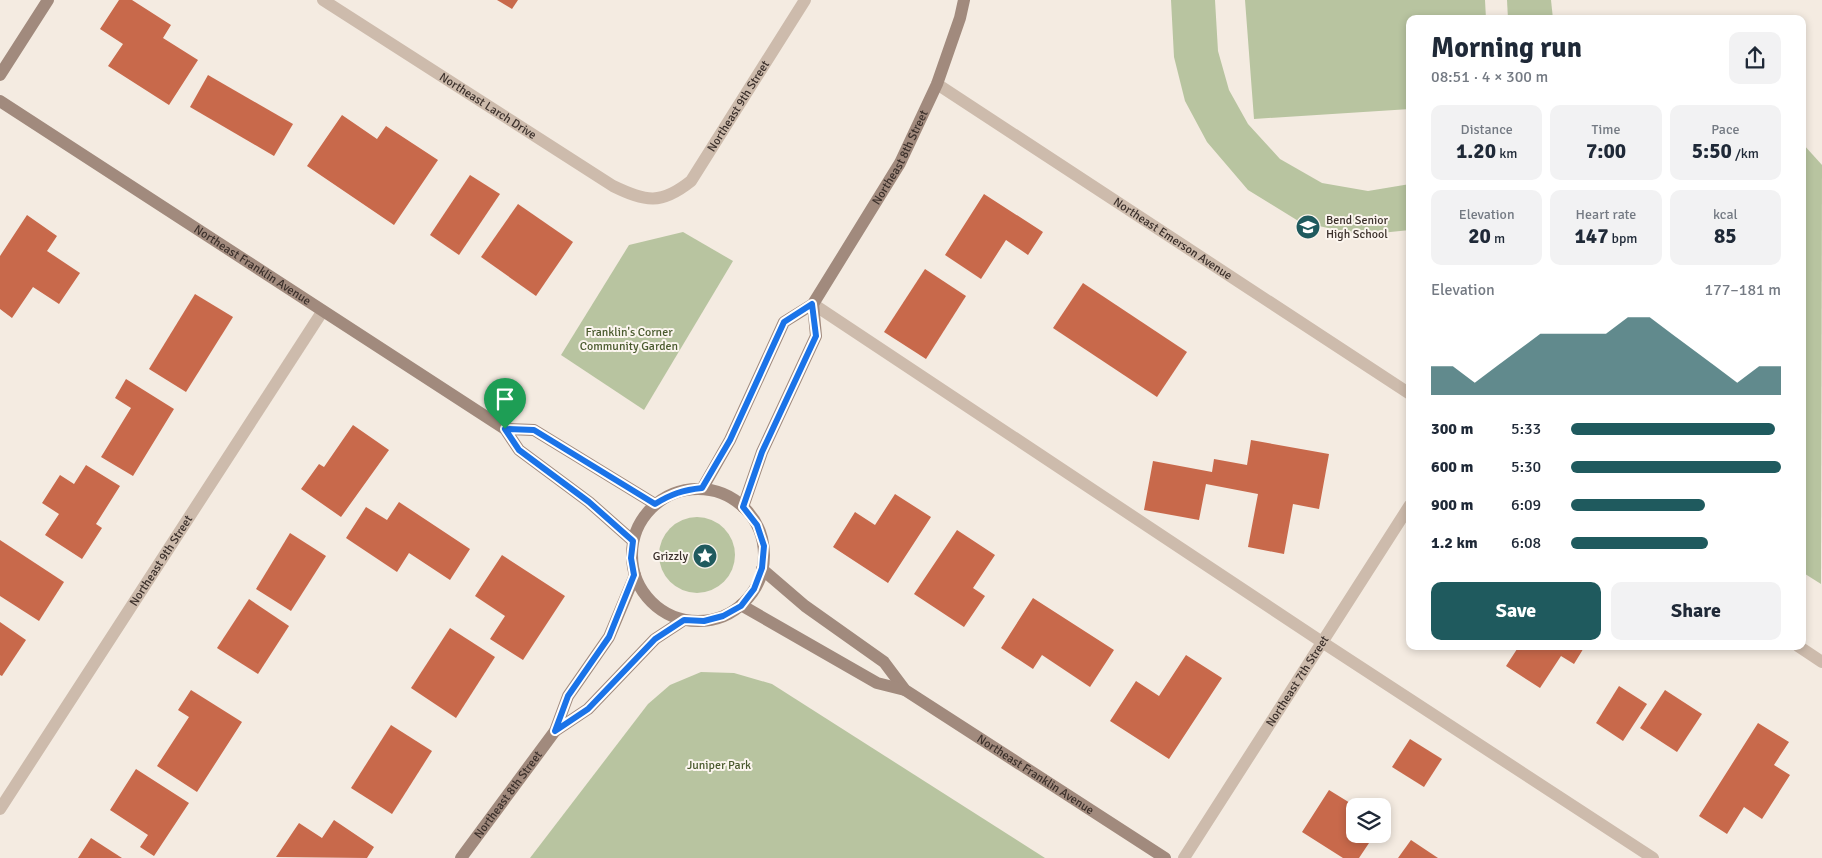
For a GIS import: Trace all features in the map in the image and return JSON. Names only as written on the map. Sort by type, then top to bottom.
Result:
[{"type":"street","points":[[0,75],[48,0]]},
{"type":"street","name":"Northeast Larch Drive","points":[[323,0],[612,186],[636,197],[659,198]]},
{"type":"street","name":"Northeast 9th Street","points":[[659,198],[674,195],[691,181],[806,0]]},
{"type":"street","name":"Northeast 8th Street","points":[[702,488],[730,440],[784,322],[812,304],[900,163],[937,84],[960,18],[964,0]]},
{"type":"street","name":"Northeast Emerson Avenue","points":[[937,84],[1406,391]]},
{"type":"street","name":"Northeast Franklin Avenue","points":[[0,101],[322,312],[505,429],[519,450],[589,502],[633,541]]},
{"type":"street","points":[[743,507],[762,452],[816,336],[812,304]]},
{"type":"street","points":[[812,304],[1322,642],[1653,858]]},
{"type":"street","name":"Northeast 9th Street","points":[[0,809],[322,312]]},
{"type":"street","points":[[505,429],[534,430],[655,504]]},
{"type":"street","points":[[702,488],[724,494],[743,507],[757,525],[764,546],[762,568],[754,589],[741,606],[723,616],[704,621],[684,620],[667,614],[653,604],[642,590],[634,575],[631,558],[633,541],[641,520],[655,504],[669,495],[685,490],[702,488]]},
{"type":"street","name":"Northeast 7th Street","points":[[1184,858],[1406,511]]},
{"type":"street","name":"Northeast Franklin Avenue","points":[[762,568],[805,606],[884,662],[905,690]]},
{"type":"street","name":"Northeast 8th Street","points":[[462,858],[555,731],[568,696],[609,637],[634,575]]},
{"type":"street","name":"Northeast Franklin Avenue","points":[[741,606],[877,683],[905,690],[1165,858]]},
{"type":"street","name":"Northeast 8th Street","points":[[555,731],[588,709],[655,639],[684,620]]},
{"type":"street","points":[[1804,650],[1822,662]]},
{"type":"green space","points":[[1171,0],[1215,0],[1218,51],[1229,90],[1248,124],[1280,159],[1322,183],[1368,191],[1406,185],[1406,230],[1361,235],[1300,222],[1248,190],[1207,142],[1185,101],[1174,57]]},
{"type":"green space","points":[[1245,0],[1485,0],[1486,15],[1406,15],[1406,109],[1254,119]]},
{"type":"green space","points":[[1507,0],[1551,0],[1553,15],[1508,15]]},
{"type":"green space","points":[[1806,147],[1822,165],[1821,584],[1806,575]]},
{"type":"green space","name":"Franklin's Corner Community Garden","points":[[683,232],[733,261],[644,410],[561,355],[629,245]]},
{"type":"green space","points":[[690,517],[704,517],[718,523],[729,534],[735,548],[732,570],[724,582],[704,593],[690,593],[676,587],[665,576],[659,562],[659,548],[665,534],[676,523]]},
{"type":"green space","name":"Juniper Park","points":[[701,672],[734,673],[772,684],[1045,858],[530,858],[648,704],[670,685]]},
{"type":"building","points":[[119,0],[132,0],[171,25],[163,38],[198,60],[169,105],[108,66],[123,44],[100,29]]},
{"type":"building","points":[[497,0],[518,0],[512,9]]},
{"type":"building","points":[[208,75],[293,124],[274,156],[190,107]]},
{"type":"building","points":[[342,115],[377,139],[386,126],[438,160],[394,225],[307,166]]},
{"type":"building","points":[[470,175],[500,194],[459,255],[430,235]]},
{"type":"building","points":[[984,194],[1043,232],[1028,255],[1006,240],[981,279],[945,255]]},
{"type":"building","points":[[518,204],[573,242],[536,296],[481,257]]},
{"type":"building","points":[[27,215],[57,236],[47,251],[80,273],[59,304],[33,287],[12,318],[0,309],[0,256]]},
{"type":"building","points":[[925,269],[966,296],[926,359],[884,332]]},
{"type":"building","points":[[1083,283],[1187,352],[1157,397],[1053,328]]},
{"type":"building","points":[[195,294],[233,317],[186,392],[149,369]]},
{"type":"building","points":[[126,379],[174,409],[133,476],[101,457],[131,408],[115,398]]},
{"type":"building","points":[[353,425],[389,450],[341,517],[301,489],[319,464],[324,467]]},
{"type":"building","points":[[1251,440],[1329,454],[1319,509],[1293,504],[1284,554],[1248,547],[1258,494],[1206,484],[1199,520],[1144,510],[1153,461],[1212,472],[1214,459],[1247,465]]},
{"type":"building","points":[[86,465],[120,486],[96,524],[102,528],[82,559],[45,535],[59,514],[42,503],[60,475],[74,484]]},
{"type":"building","points":[[895,494],[931,517],[888,583],[833,547],[855,512],[875,525]]},
{"type":"building","points":[[399,502],[470,549],[450,580],[409,553],[397,572],[346,538],[366,507],[387,520]]},
{"type":"building","points":[[957,530],[995,555],[973,588],[985,596],[964,627],[914,594]]},
{"type":"building","points":[[290,533],[326,556],[291,611],[256,589]]},
{"type":"building","points":[[0,540],[64,582],[39,621],[0,596]]},
{"type":"building","points":[[502,555],[565,596],[523,660],[490,639],[505,616],[475,596]]},
{"type":"building","points":[[1033,598],[1114,650],[1090,687],[1042,655],[1033,669],[1001,648]]},
{"type":"building","points":[[249,599],[289,626],[258,674],[217,648]]},
{"type":"building","points":[[0,622],[26,640],[2,676],[0,675]]},
{"type":"building","points":[[450,628],[495,657],[456,718],[411,688]]},
{"type":"building","points":[[1516,650],[1583,650],[1574,664],[1561,656],[1540,688],[1506,666]]},
{"type":"building","points":[[1186,655],[1222,678],[1169,759],[1110,721],[1136,681],[1159,696]]},
{"type":"building","points":[[1619,686],[1647,704],[1623,741],[1596,723]]},
{"type":"building","points":[[191,690],[242,722],[197,792],[157,766],[189,717],[178,710]]},
{"type":"building","points":[[1665,690],[1702,714],[1677,752],[1640,728]]},
{"type":"building","points":[[1758,723],[1789,742],[1774,765],[1790,775],[1762,819],[1744,807],[1727,834],[1699,816]]},
{"type":"building","points":[[391,725],[432,751],[392,814],[351,788]]},
{"type":"building","points":[[1410,739],[1442,759],[1424,787],[1392,767]]},
{"type":"building","points":[[136,769],[189,803],[154,856],[140,847],[148,835],[110,810]]},
{"type":"building","points":[[1329,790],[1346,800],[1346,843],[1369,843],[1359,858],[1343,858],[1302,832]]},
{"type":"building","points":[[334,820],[374,847],[367,858],[276,857],[299,823],[322,838]]},
{"type":"building","points":[[91,838],[122,858],[78,858]]},
{"type":"building","points":[[1411,840],[1438,858],[1398,858]]},
{"type":"place","name":"Bend Senior High School","points":[[1308,227]]},
{"type":"place","name":"Grizzly","points":[[705,556]]},
{"type":"route","points":[[812,304],[816,336],[762,452],[743,507],[757,525],[764,546],[762,568],[754,589],[741,606],[723,616],[704,621],[684,620],[655,639],[588,709],[555,731],[568,696],[609,637],[634,575],[631,558],[633,541],[589,502],[519,450],[505,429],[534,430],[655,504],[669,495],[685,490],[702,488],[730,440],[784,322],[812,304]]}]
